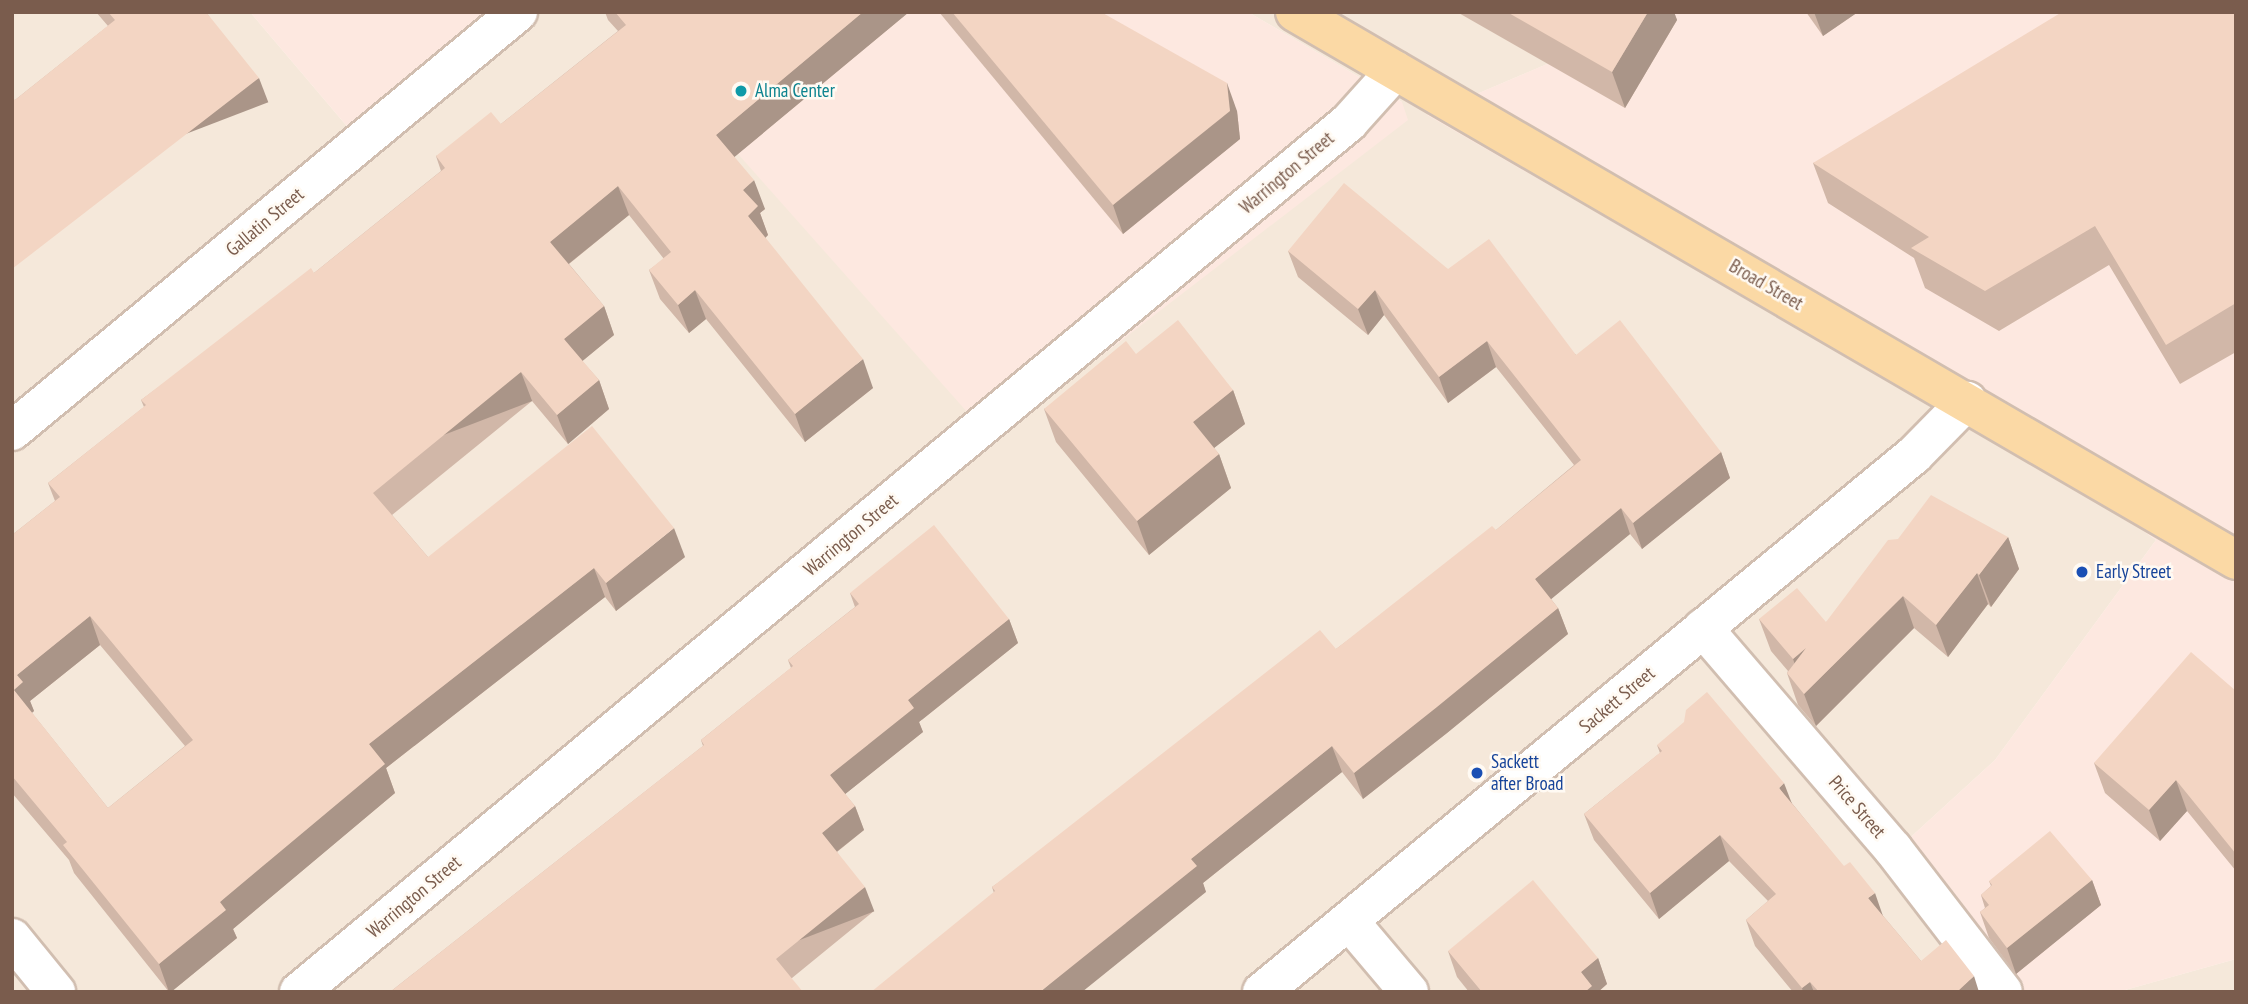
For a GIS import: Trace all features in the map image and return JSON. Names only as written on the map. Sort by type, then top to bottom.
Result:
[{"type":"main road","name":"Broad Street","points":[[1295,12],[2236,560]]},
{"type":"street","name":"Gallatin Street","points":[[12,431],[518,12]]},
{"type":"street","name":"Warrington Street","points":[[299,992],[1349,122],[1395,71]]},
{"type":"street","name":"Sackett Street","points":[[1262,992],[1914,455],[1967,401]]},
{"type":"street","name":"Price Street","points":[[1703,628],[1893,849],[2003,992]]},
{"type":"street","points":[[1349,921],[1409,992]]},
{"type":"street","points":[[12,938],[56,992]]},
{"type":"shaded area","points":[[12,12],[250,12],[351,131],[517,12],[612,12],[1402,102],[1248,12],[1644,12],[1559,59],[1428,115],[2120,514],[2156,540],[1995,760],[1901,846],[2011,992],[12,992]]},
{"type":"shaded area","points":[[250,12],[517,12],[351,131]]},
{"type":"shaded area","points":[[612,12],[1248,12],[1402,102],[1408,120],[992,440]]},
{"type":"shaded area","points":[[1644,12],[2236,12],[2236,959],[2118,992],[2011,992],[1901,846],[1995,760],[2156,540],[2120,514],[1427,115],[1559,59]]},
{"type":"shaded area","points":[[2236,959],[2236,992],[2118,992]]},
{"type":"building","points":[[108,12],[206,12],[259,78],[12,269],[12,97],[15,100],[115,20]]},
{"type":"building","points":[[615,12],[863,12],[716,135],[754,180],[743,190],[758,206],[748,216],[863,359],[795,414],[695,290],[678,305],[649,270],[671,252],[618,186],[550,242],[604,306],[564,339],[599,380],[557,415],[521,372],[373,493],[428,557],[592,426],[674,528],[606,583],[594,568],[369,744],[385,764],[220,902],[226,910],[159,964],[63,845],[67,842],[12,776],[12,535],[60,497],[48,483],[146,405],[141,400],[311,268],[314,273],[445,168],[436,156],[491,112],[501,124],[626,25]],"holes":[[[90,616],[193,740],[108,808],[14,690],[23,682],[17,675]]]},
{"type":"building","points":[[952,12],[1101,12],[1227,83],[1230,111],[1113,205]]},
{"type":"building","points":[[1507,12],[1648,12],[1612,72]]},
{"type":"building","points":[[2062,12],[2236,12],[2236,303],[2166,345],[2095,226],[1985,291],[1911,248],[1929,237],[1813,163]]},
{"type":"building","points":[[1344,183],[1448,269],[1489,239],[1576,355],[1620,320],[1721,452],[1633,523],[1621,508],[1535,579],[1558,608],[1354,773],[1332,746],[1191,859],[1197,866],[1040,992],[871,992],[995,891],[992,887],[1320,630],[1336,649],[1492,526],[1496,530],[1581,460],[1487,341],[1439,377],[1375,290],[1358,309],[1288,251]]},
{"type":"building","points":[[1178,320],[1233,390],[1193,422],[1219,454],[1137,521],[1044,409],[1126,341],[1136,354]]},
{"type":"building","points":[[1931,495],[2008,537],[1936,625],[1903,596],[1804,694],[1787,673],[1806,648],[1793,659],[1759,619],[1797,588],[1826,622],[1888,540],[1898,539]]},
{"type":"building","points":[[934,525],[1009,619],[908,700],[914,708],[830,775],[855,806],[822,833],[865,887],[776,959],[803,992],[390,992],[704,745],[701,740],[793,666],[788,660],[859,604],[850,593]]},
{"type":"building","points":[[2191,652],[2236,691],[2236,854],[2176,780],[2149,810],[2094,763]]},
{"type":"building","points":[[1707,692],[1784,783],[1779,788],[1844,866],[1850,862],[1875,893],[1868,898],[1921,961],[1946,940],[1974,976],[1957,992],[1819,992],[1810,982],[1802,988],[1746,920],[1776,894],[1720,835],[1650,893],[1584,814],[1662,751],[1657,745],[1684,722],[1686,710]]},
{"type":"building","points":[[2050,831],[2092,880],[2007,948],[1980,912],[1989,905],[1981,895],[1992,885],[1989,881]]},
{"type":"building","points":[[1533,880],[1598,958],[1581,972],[1592,986],[1585,992],[1482,992],[1448,951]]},
{"type":"place","name":"Alma Center","points":[[741,91]]},
{"type":"place","name":"Early Street","points":[[2082,572]]},
{"type":"place","name":"Sackett after Broad","points":[[1477,773]]}]
